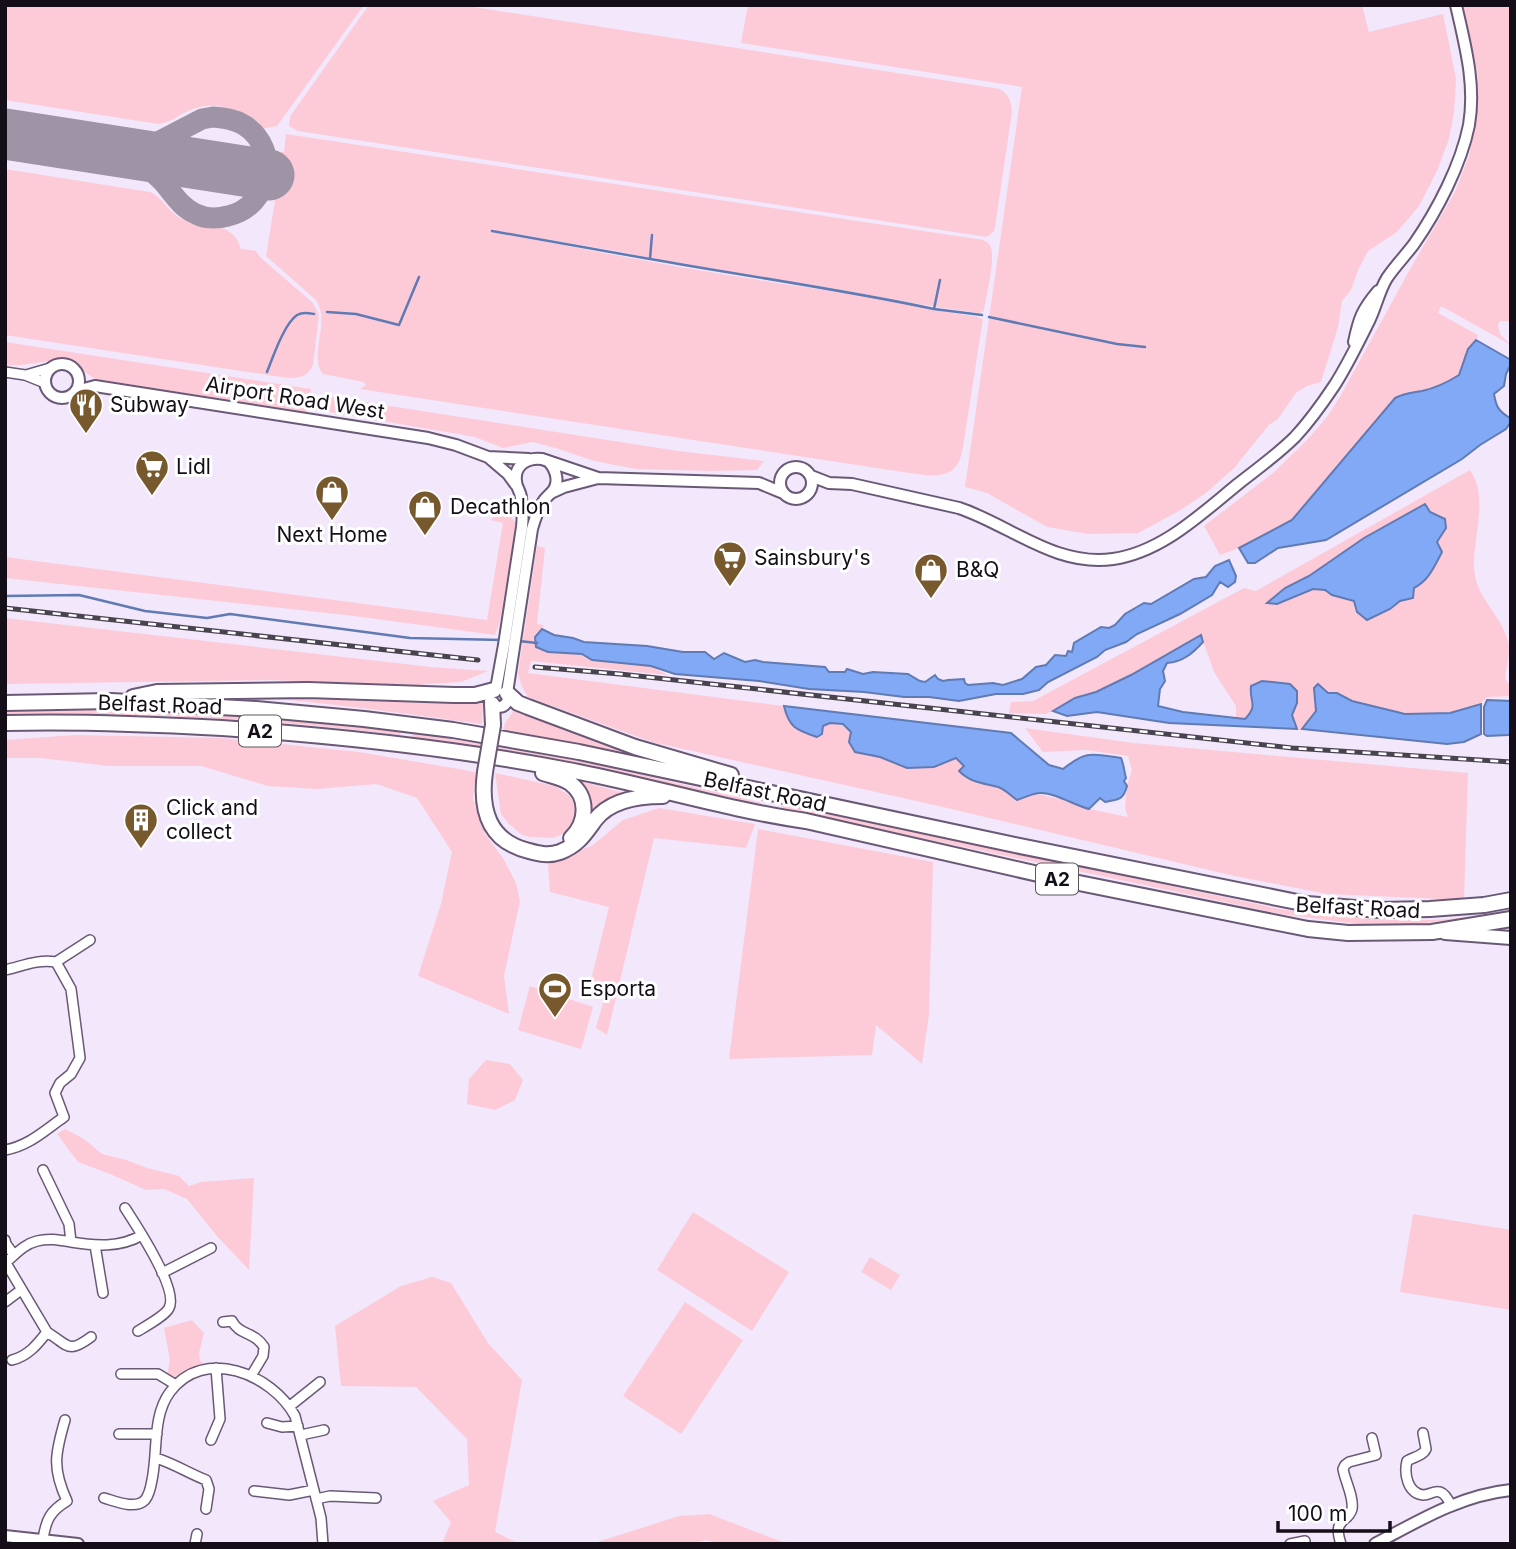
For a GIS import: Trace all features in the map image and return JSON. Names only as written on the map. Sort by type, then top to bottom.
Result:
[{"type":"highway","points":[[111,701],[157,692],[187,691],[308,690],[500,696],[635,747],[739,777],[774,793]]},
{"type":"highway","points":[[500,696],[483,789],[488,819],[501,839],[510,844],[533,853],[548,855],[578,842],[596,818],[618,802],[659,796],[686,796]]},
{"type":"highway","name":"Belfast Road","points":[[5,703],[111,701],[256,709],[453,730],[579,752],[1307,904],[1379,910],[1484,905],[1511,900]]},
{"type":"highway","name":"Belfast Road","points":[[5,723],[134,723],[321,735],[410,744],[581,772],[1069,881],[1268,922],[1348,933],[1432,933]]},
{"type":"highway","points":[[513,760],[565,780],[583,799],[583,817],[577,832],[569,840],[533,853]]},
{"type":"highway","name":"A2","points":[[1432,933],[1511,919]]},
{"type":"main road","name":"Belfast Road","points":[[1432,933],[1511,938]]},
{"type":"street","points":[[759,483],[787,470],[803,468],[811,476],[829,483],[852,484],[959,508],[1049,551],[1088,559],[1132,555],[1165,541],[1294,438],[1332,388],[1350,357],[1364,308],[1414,244],[1447,188],[1460,159],[1471,105],[1468,55],[1455,5]]},
{"type":"street","points":[[25,375],[65,363],[77,372],[79,382],[76,391],[68,397],[59,397],[50,392],[45,377],[50,368]]},
{"type":"street","points":[[5,372],[25,375],[45,383]]},
{"type":"street","name":"Airport Road West","points":[[77,372],[95,386]]},
{"type":"street","name":"Airport Road West","points":[[76,391],[95,386],[428,438],[488,457],[529,459]]},
{"type":"street","name":"Airport Road West","points":[[488,457],[508,474],[519,490]]},
{"type":"street","points":[[454,695],[473,691],[491,680],[500,666],[510,640],[523,513],[516,474],[518,468],[529,459],[536,458],[598,478],[759,483],[795,499],[829,483]]},
{"type":"street","points":[[500,696],[536,513],[557,480],[549,462]]},
{"type":"street","points":[[783,474],[780,483],[783,493]]},
{"type":"street","points":[[810,492],[811,476]]},
{"type":"street","points":[[519,490],[532,499],[598,478]]},
{"type":"street","points":[[500,666],[500,696]]},
{"type":"street","points":[[5,970],[45,960],[56,962],[90,940]]},
{"type":"street","points":[[5,1150],[30,1142],[64,1117],[55,1093],[71,1074],[79,1058],[71,989],[56,962]]},
{"type":"street","points":[[43,1170],[69,1224],[71,1242]]},
{"type":"street","points":[[125,1208],[157,1260],[172,1299],[169,1309],[138,1332]]},
{"type":"street","points":[[91,1336],[78,1347],[69,1348],[47,1332],[5,1263],[26,1245],[38,1241],[53,1239],[113,1245],[127,1243],[142,1235]]},
{"type":"street","points":[[5,1240],[14,1255]]},
{"type":"street","points":[[95,1245],[103,1293]]},
{"type":"street","points":[[162,1273],[211,1248]]},
{"type":"street","points":[[5,1303],[22,1290]]},
{"type":"street","points":[[223,1322],[232,1321],[241,1331],[259,1338],[264,1347],[263,1356],[251,1376]]},
{"type":"street","points":[[12,1360],[23,1357],[47,1332]]},
{"type":"street","points":[[211,1440],[220,1419],[216,1368]]},
{"type":"street","points":[[104,1498],[137,1504],[145,1500],[156,1458],[160,1415],[163,1404],[176,1385],[188,1376],[206,1369],[240,1371],[274,1390],[290,1406],[300,1430],[321,1518],[323,1544]]},
{"type":"street","points":[[121,1374],[158,1374],[176,1385]]},
{"type":"street","points":[[290,1406],[320,1382]]},
{"type":"street","points":[[43,1539],[46,1522],[55,1508],[67,1501],[56,1473],[57,1449],[65,1420]]},
{"type":"street","points":[[267,1423],[300,1430],[324,1430]]},
{"type":"street","points":[[1423,1433],[1426,1450],[1407,1461],[1405,1471],[1408,1481],[1419,1494],[1438,1491],[1443,1493],[1451,1506]]},
{"type":"street","points":[[119,1434],[158,1434]]},
{"type":"street","points":[[1341,1544],[1340,1524],[1349,1515],[1352,1506],[1343,1469],[1349,1462],[1376,1455],[1371,1438]]},
{"type":"street","points":[[156,1458],[178,1465],[190,1474],[206,1480],[209,1489],[206,1509]]},
{"type":"street","points":[[1375,1544],[1470,1497],[1511,1490]]},
{"type":"street","points":[[254,1491],[376,1498]]},
{"type":"street","points":[[5,1536],[78,1544]]},
{"type":"street","points":[[1290,1544],[1305,1541]]},
{"type":"shaded area","points":[[5,5],[364,5],[277,126],[260,129],[235,112],[219,106],[200,107],[158,124],[5,100]]},
{"type":"shaded area","points":[[369,5],[461,5],[1000,89],[1009,98],[1012,112],[994,231],[987,237],[298,131],[289,126],[291,115]]},
{"type":"shaded area","points":[[748,5],[1362,5],[1369,32],[1443,14],[1456,79],[1454,113],[1449,139],[1437,171],[1419,206],[1397,232],[1368,251],[1351,290],[1342,301],[1338,327],[1321,382],[1296,393],[1278,419],[1269,425],[1234,468],[1206,493],[1179,511],[1138,533],[1089,534],[1047,527],[987,493],[965,487],[1022,87],[741,43]]},
{"type":"shaded area","points":[[1461,5],[1509,5],[1511,11],[1511,321],[1500,321],[1498,325],[1500,334],[1511,345],[1441,306],[1438,313],[1478,335],[1468,350],[1460,375],[1432,388],[1395,398],[1292,520],[1220,555],[1204,526],[1273,473],[1327,417],[1455,192],[1469,156],[1478,103],[1477,70]]},
{"type":"shaded area","points":[[286,134],[983,240],[991,248],[992,261],[984,311],[979,313],[700,268],[491,230],[687,268],[978,317],[983,320],[961,457],[953,470],[947,473],[916,474],[360,389],[366,385],[364,382],[323,374],[318,358],[321,318],[316,300],[266,256],[280,152],[284,152]]},
{"type":"shaded area","points":[[5,169],[150,192],[180,218],[231,233],[241,249],[256,251],[313,303],[319,315],[311,369],[304,376],[288,378],[5,335]]},
{"type":"shaded area","points":[[5,342],[311,389],[307,412],[95,379],[74,365],[60,361],[5,365]]},
{"type":"shaded area","points":[[326,396],[678,451],[764,461],[757,470],[636,469],[594,461],[533,442],[503,448],[475,437],[324,411]]},
{"type":"shaded area","points":[[1470,470],[1476,481],[1479,504],[1474,555],[1475,578],[1508,641],[1505,679],[1511,686],[1511,696],[1487,697],[1479,704],[1452,712],[1421,714],[1381,709],[1328,693],[1323,688],[1314,689],[1316,710],[1302,729],[1297,729],[1292,715],[1297,703],[1290,684],[1262,681],[1250,695],[1253,705],[1250,713],[1245,719],[1236,718],[1236,706],[1214,672],[1201,635],[1131,675],[1096,692],[1075,698],[1046,714],[1009,713],[1011,702],[1033,701],[1244,588],[1256,591]]},
{"type":"shaded area","points":[[504,512],[510,515],[517,525],[500,621],[495,635],[354,616],[5,578],[5,557],[487,620],[503,523],[491,520],[496,514]]},
{"type":"shaded area","points":[[537,546],[545,548],[537,624],[544,625],[536,637],[548,652],[582,654],[592,660],[651,666],[667,675],[531,661],[528,673],[784,706],[787,720],[822,734],[823,726],[830,723],[843,724],[851,732],[855,751],[907,768],[934,767],[956,757],[965,766],[960,771],[1000,787],[1017,800],[1037,794],[1128,817],[1125,808],[1132,770],[1128,756],[1086,750],[1043,752],[1025,728],[1134,743],[1468,773],[1464,900],[1327,894],[1230,875],[652,742],[528,697],[518,674]]},
{"type":"shaded area","points":[[5,618],[431,667],[488,671],[461,682],[412,685],[271,680],[5,684]]},
{"type":"shaded area","points":[[236,695],[478,701],[483,703],[482,724],[359,708]]},
{"type":"shaded area","points":[[99,707],[261,715],[401,732],[400,735],[203,718],[5,714],[5,709]]},
{"type":"shaded area","points":[[516,707],[655,758],[503,730]]},
{"type":"shaded area","points":[[415,733],[591,763],[762,803],[532,757],[414,738],[412,735]]},
{"type":"shaded area","points":[[75,735],[221,738],[359,752],[476,772],[473,799],[485,834],[503,858],[516,883],[520,901],[504,976],[509,1014],[418,976],[441,904],[452,852],[417,798],[377,784],[317,789],[268,786],[201,766],[109,766],[40,758],[5,758],[5,740]]},
{"type":"shaded area","points":[[495,773],[554,786],[569,795],[575,805],[575,821],[567,832],[553,838],[522,835],[501,814]]},
{"type":"shaded area","points":[[573,779],[624,793],[590,815],[587,794]]},
{"type":"shaded area","points":[[785,804],[1280,909],[1395,920],[1453,919],[1511,910],[1511,913],[1416,924],[1366,925],[1281,914],[788,810],[781,807]]},
{"type":"shaded area","points":[[659,808],[755,824],[746,848],[654,838],[607,1035],[596,1028],[603,1003],[592,976],[609,907],[550,892],[548,864],[593,845],[623,820]]},
{"type":"shaded area","points":[[758,829],[933,862],[929,1014],[922,1064],[876,1025],[872,1055],[729,1059]]},
{"type":"shaded area","name":"Esporta","points":[[530,986],[593,1007],[581,1049],[518,1030]]},
{"type":"shaded area","points":[[486,1060],[510,1064],[523,1080],[515,1100],[495,1110],[467,1104],[469,1079]]},
{"type":"shaded area","points":[[65,1129],[84,1139],[102,1154],[179,1176],[189,1186],[201,1182],[254,1178],[249,1270],[187,1199],[164,1189],[146,1190],[78,1162],[57,1134]]},
{"type":"shaded area","points":[[693,1212],[789,1272],[752,1331],[657,1270]]},
{"type":"shaded area","points":[[1413,1214],[1511,1230],[1511,1310],[1400,1292]]},
{"type":"shaded area","points":[[870,1257],[900,1275],[891,1290],[861,1272]]},
{"type":"shaded area","points":[[432,1277],[451,1283],[488,1343],[522,1380],[495,1532],[520,1544],[442,1544],[451,1522],[433,1501],[469,1485],[467,1439],[416,1387],[341,1386],[335,1326],[401,1286]]},
{"type":"shaded area","points":[[685,1302],[743,1340],[681,1434],[623,1396]]},
{"type":"shaded area","points":[[192,1320],[204,1333],[199,1353],[200,1361],[205,1364],[171,1378],[167,1375],[170,1360],[164,1328]]},
{"type":"shaded area","points":[[709,1514],[780,1541],[801,1544],[723,1544],[706,1540],[690,1544],[591,1544],[679,1516]]},
{"type":"water","points":[[1476,340],[1511,360],[1504,386],[1494,394],[1498,408],[1510,418],[1506,429],[1462,459],[1326,540],[1278,548],[1255,563],[1248,563],[1239,548],[1292,520],[1395,398],[1432,388],[1459,375],[1468,349]]},
{"type":"water","points":[[1425,504],[1430,512],[1445,519],[1446,528],[1437,542],[1442,552],[1427,577],[1414,588],[1413,598],[1400,601],[1367,620],[1357,612],[1354,601],[1332,595],[1325,590],[1313,589],[1277,604],[1267,603],[1285,588],[1309,576],[1364,538]]},
{"type":"water","points":[[1229,560],[1236,576],[1235,582],[1228,587],[1220,582],[1212,595],[1180,614],[1105,650],[1097,657],[1048,682],[1039,690],[1023,694],[996,694],[959,701],[809,689],[759,681],[675,674],[651,666],[592,660],[582,654],[548,652],[536,647],[535,637],[542,629],[554,635],[584,642],[705,652],[714,659],[724,653],[745,662],[755,660],[825,667],[829,672],[845,672],[847,669],[863,674],[908,674],[925,682],[935,675],[943,681],[964,679],[968,685],[1003,685],[1022,679],[1036,667],[1046,665],[1055,655],[1066,656],[1068,651],[1072,652],[1074,643],[1101,627],[1109,628],[1115,625],[1125,614],[1144,603],[1151,604],[1194,579],[1206,577],[1215,566]]},
{"type":"water","points":[[1201,635],[1203,642],[1191,653],[1183,659],[1167,663],[1163,671],[1165,681],[1160,689],[1158,706],[1183,712],[1245,719],[1253,706],[1251,686],[1262,681],[1290,684],[1297,691],[1297,703],[1292,715],[1297,729],[1169,723],[1097,712],[1067,716],[1053,711],[1075,698],[1096,692],[1131,675]]},
{"type":"water","points":[[1318,684],[1328,693],[1337,693],[1352,701],[1405,714],[1450,713],[1481,704],[1481,734],[1464,742],[1447,744],[1302,729],[1316,711],[1314,688]]},
{"type":"water","points":[[1487,700],[1511,701],[1511,733],[1508,735],[1484,734],[1484,707]]},
{"type":"water","points":[[784,706],[1011,733],[1049,765],[1063,769],[1084,756],[1121,758],[1127,786],[1119,798],[1105,802],[1100,798],[1089,809],[1046,793],[1017,800],[1001,788],[968,778],[959,771],[964,766],[956,758],[934,767],[907,768],[880,757],[855,752],[849,742],[851,732],[843,724],[830,723],[823,726],[822,734],[817,737],[804,732],[791,724]]},
{"type":"waterway","points":[[492,231],[650,259],[652,235]]},
{"type":"waterway","points":[[650,259],[934,309],[940,280]]},
{"type":"waterway","points":[[327,312],[356,314],[399,325],[419,277]]},
{"type":"waterway","points":[[934,309],[982,315]]},
{"type":"waterway","points":[[267,372],[279,341],[292,319],[301,313],[314,314]]},
{"type":"waterway","points":[[989,317],[1117,344],[1145,347]]},
{"type":"waterway","points":[[5,596],[79,595],[145,611],[207,618],[230,614],[410,638],[502,640]]},
{"type":"waterway","points":[[519,641],[537,643]]},
{"type":"taxiway","points":[[213,117],[244,125],[256,135],[267,162],[262,190],[254,201],[242,210],[216,218],[204,217],[190,211],[153,173],[123,153],[152,145],[202,119],[213,117]]},
{"type":"runway","points":[[5,134],[269,175]]},
{"type":"railway","points":[[5,608],[478,660]]},
{"type":"railway","points":[[535,667],[1292,748],[1511,762]]},
{"type":"place","name":"Subway","points":[[86,435]]},
{"type":"place","name":"Lidl","points":[[152,497]]},
{"type":"place","name":"Next Home","points":[[332,522]]},
{"type":"place","name":"Decathlon","points":[[425,537]]},
{"type":"place","name":"Sainsbury's","points":[[730,588]]},
{"type":"place","name":"B&Q","points":[[931,600]]},
{"type":"place","name":"Click and collect","points":[[141,850]]},
{"type":"place","name":"Esporta","points":[[555,1019]]}]
